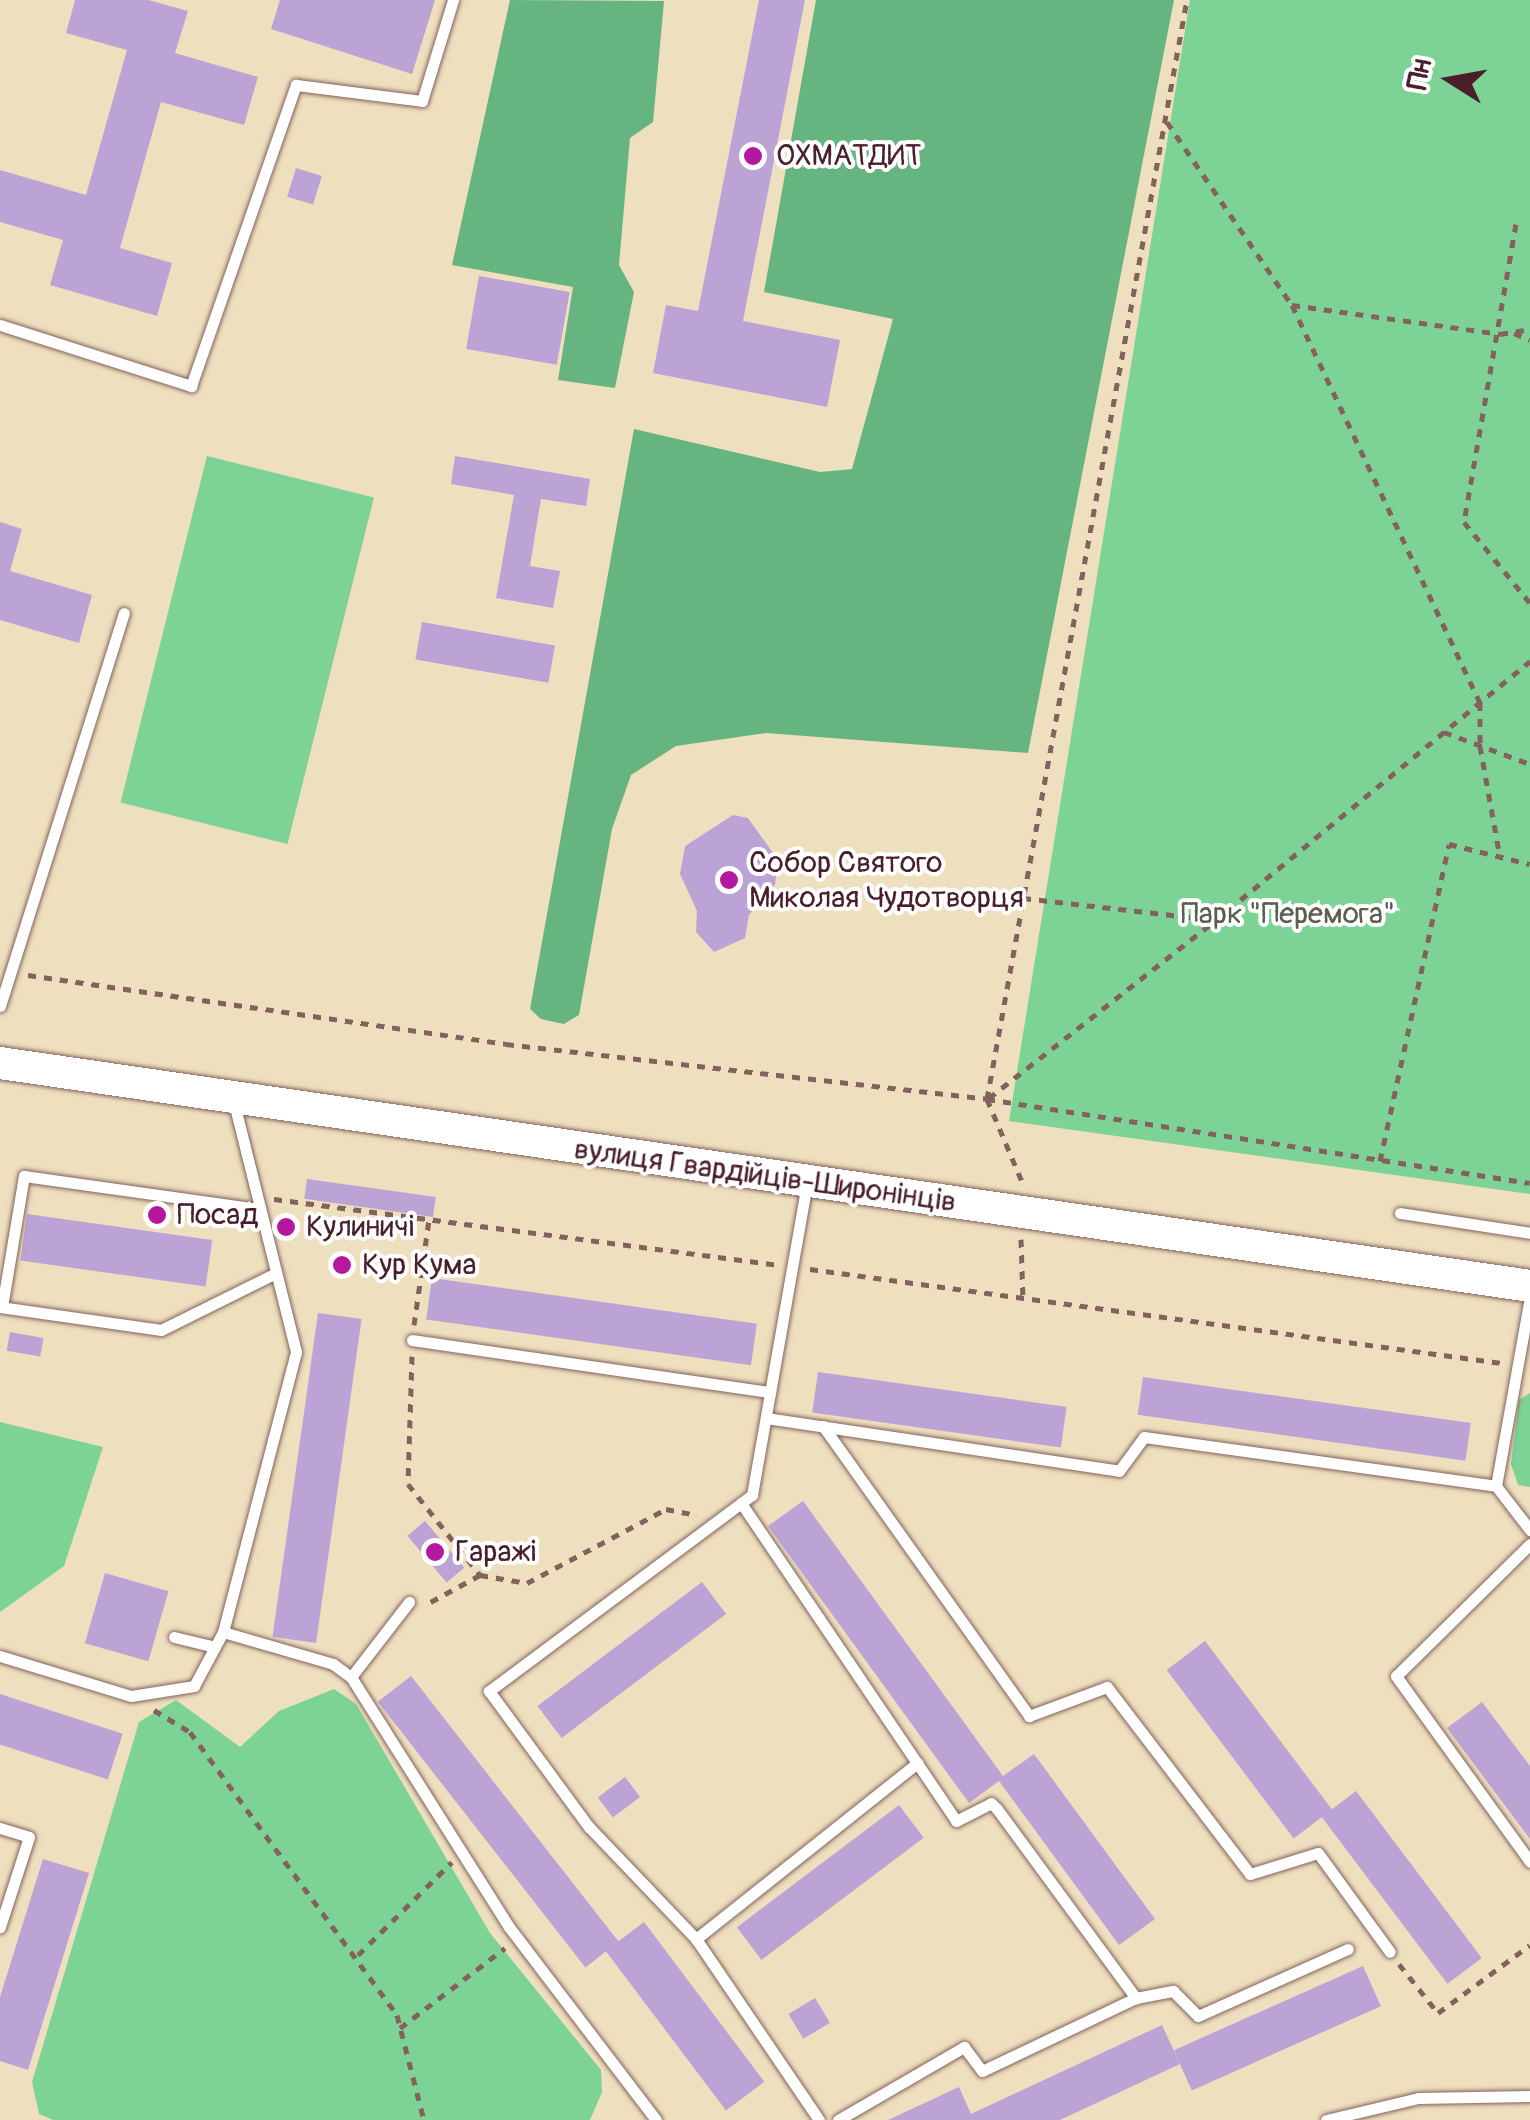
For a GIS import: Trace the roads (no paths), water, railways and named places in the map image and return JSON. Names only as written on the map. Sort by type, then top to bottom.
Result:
[{"type":"main road","name":"вулиця Гвардійців-Широнінців","points":[[0,1063],[1530,1286]]},
{"type":"lane","points":[[0,325],[191,386],[296,85],[422,100],[454,0]]},
{"type":"lane","points":[[0,1006],[124,613]]},
{"type":"lane","points":[[0,1656],[130,1696],[194,1686],[223,1632],[296,1352],[232,1098]]},
{"type":"lane","points":[[258,1203],[24,1176],[1,1307],[162,1330],[276,1273]]},
{"type":"lane","points":[[806,1183],[752,1495],[490,1691],[589,1827],[696,1938],[819,2120]]},
{"type":"lane","points":[[1400,1213],[1530,1232]]},
{"type":"lane","points":[[1496,1486],[1530,1297]]},
{"type":"lane","points":[[412,1340],[770,1392]]},
{"type":"lane","points":[[766,1418],[1119,1471],[1144,1436],[1496,1486],[1530,1530]]},
{"type":"lane","points":[[823,1426],[1029,1716],[1107,1687],[1250,1874],[1318,1853],[1390,1952]]},
{"type":"lane","points":[[741,1503],[956,1821],[991,1804],[997,1809],[1136,1998]]},
{"type":"lane","points":[[1530,1544],[1396,1676],[1530,1862]]},
{"type":"lane","points":[[351,1677],[410,1602]]},
{"type":"lane","points":[[223,1632],[333,1664],[351,1677],[518,1939],[656,2120]]},
{"type":"lane","points":[[174,1637],[215,1647]]},
{"type":"lane","points":[[696,1938],[917,1763]]},
{"type":"lane","points":[[0,1828],[30,1837],[0,1927]]},
{"type":"lane","points":[[838,2120],[964,2048],[982,2071],[1136,1998],[1173,1991],[1198,2016],[1348,1949]]},
{"type":"lane","points":[[1326,2120],[1418,2098],[1530,2096]]},
{"type":"place","name":"ОХМАТДИТ","points":[[753,156]]},
{"type":"place","name":"Собор Святого Миколая Чудотворця","points":[[729,880]]},
{"type":"place","name":"Посад","points":[[157,1215]]},
{"type":"place","name":"Кулиничі","points":[[286,1227]]},
{"type":"place","name":"Кур Кума","points":[[342,1265]]},
{"type":"place","name":"Гаражі","points":[[435,1552]]},
{"type":"park label","name":"Парк \"Перемога\"","points":[[1288,914]]}]
